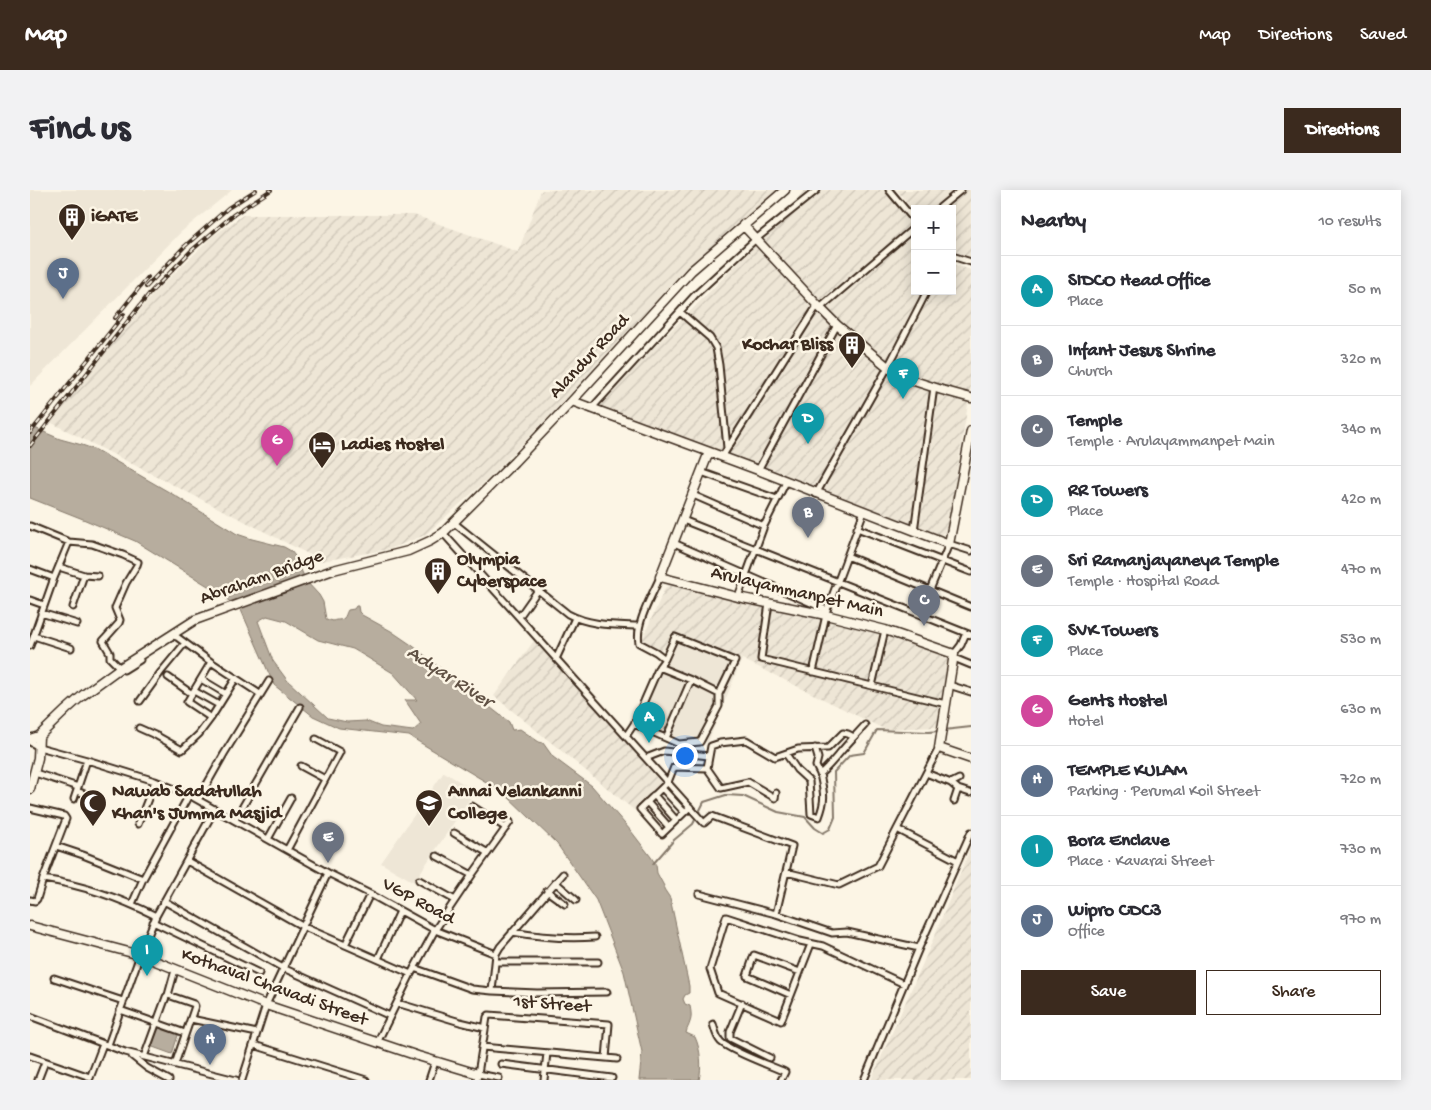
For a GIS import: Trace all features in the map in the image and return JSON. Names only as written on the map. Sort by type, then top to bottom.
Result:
[{"type":"street","name":"Alandur Road","points":[[420,546],[443,533],[514,462],[691,271],[785,190]]},
{"type":"street","points":[[591,408],[695,295],[756,239],[817,190]]},
{"type":"street","points":[[889,190],[911,216]]},
{"type":"street","points":[[943,205],[961,190]]},
{"type":"street","points":[[743,225],[818,307],[888,367],[914,381],[971,398],[971,403]]},
{"type":"street","points":[[722,457],[818,307],[911,230]]},
{"type":"street","points":[[956,257],[971,262]]},
{"type":"street","points":[[816,494],[888,367],[925,295]]},
{"type":"street","points":[[680,312],[710,338],[716,348],[728,448]]},
{"type":"street","points":[[758,470],[837,325]]},
{"type":"street","points":[[914,531],[934,387]]},
{"type":"street","points":[[572,401],[971,551]]},
{"type":"street","points":[[920,614],[949,544],[971,431]]},
{"type":"street","points":[[665,659],[656,652],[639,644],[637,636],[639,626],[709,452]]},
{"type":"street","points":[[702,472],[777,500]]},
{"type":"street","points":[[738,597],[764,526],[786,482]]},
{"type":"street","points":[[693,495],[764,526]]},
{"type":"street","points":[[813,672],[826,612],[864,511]]},
{"type":"street","points":[[682,520],[968,634],[954,656],[939,748],[878,866],[839,885],[786,872]]},
{"type":"street","points":[[453,522],[575,618],[604,625],[639,626]]},
{"type":"street","points":[[30,526],[69,542],[92,544],[138,562],[115,608],[120,620],[119,623],[103,641],[110,653],[110,658],[123,666],[124,670],[174,636],[260,694]]},
{"type":"street","points":[[857,528],[971,572]]},
{"type":"street","points":[[443,533],[704,823],[712,816],[792,846],[776,914]]},
{"type":"street","points":[[30,646],[69,542]]},
{"type":"street","points":[[674,543],[826,612]]},
{"type":"street","name":"Abraham Bridge","points":[[123,666],[201,617],[333,570],[395,555],[420,546]]},
{"type":"street","points":[[847,556],[971,607]]},
{"type":"street","points":[[59,567],[84,575],[98,576]]},
{"type":"street","points":[[30,569],[54,578]]},
{"type":"street","points":[[73,607],[84,575]]},
{"type":"street","name":"Arulayammanpet Main","points":[[660,577],[738,597],[826,612],[885,630],[954,656]]},
{"type":"street","points":[[519,617],[538,590]]},
{"type":"street","points":[[30,600],[44,605]]},
{"type":"street","points":[[769,603],[761,659],[946,704]]},
{"type":"street","points":[[42,613],[76,624]]},
{"type":"street","points":[[556,659],[575,618]]},
{"type":"street","points":[[872,686],[885,630]]},
{"type":"street","points":[[32,637],[71,648]]},
{"type":"street","points":[[626,736],[634,724],[675,637],[735,661],[719,694],[717,711],[700,742],[679,744],[634,724]]},
{"type":"street","points":[[140,702],[185,643]]},
{"type":"street","points":[[954,656],[971,664]]},
{"type":"street","points":[[211,662],[187,702],[211,718]]},
{"type":"street","points":[[30,740],[39,736],[83,695],[123,666]]},
{"type":"street","points":[[660,667],[719,694]]},
{"type":"street","points":[[168,677],[219,705]]},
{"type":"street","points":[[139,728],[182,750],[199,734],[211,718],[236,678]]},
{"type":"street","points":[[201,679],[226,694]]},
{"type":"street","points":[[666,738],[691,680]]},
{"type":"street","points":[[198,800],[269,681]]},
{"type":"street","points":[[949,685],[971,692]]},
{"type":"street","points":[[234,820],[300,707]]},
{"type":"street","points":[[809,781],[821,777],[841,751],[865,725]]},
{"type":"street","points":[[776,793],[775,798],[748,782],[721,788],[707,768],[711,746],[746,740],[775,757],[798,749],[828,748],[843,734],[854,737]]},
{"type":"street","points":[[30,789],[35,773],[39,736]]},
{"type":"street","points":[[287,850],[340,752],[316,739]]},
{"type":"street","name":"VGP Road","points":[[30,740],[39,747],[155,781],[189,795],[400,912],[435,930],[496,954]]},
{"type":"street","points":[[786,754],[797,770],[809,781],[811,814],[819,817],[824,804],[824,792],[821,777],[816,766],[818,758],[816,748]]},
{"type":"street","points":[[939,748],[971,759]]},
{"type":"street","points":[[646,758],[664,751],[709,756]]},
{"type":"street","points":[[74,799],[87,760]]},
{"type":"street","points":[[301,766],[326,779]]},
{"type":"street","points":[[690,807],[662,834],[640,809],[668,782],[674,768],[707,768]]},
{"type":"street","points":[[35,773],[78,787]]},
{"type":"street","points":[[926,774],[951,783],[958,789],[970,793]]},
{"type":"street","points":[[951,783],[959,779]]},
{"type":"street","points":[[138,824],[155,781]]},
{"type":"street","points":[[78,787],[77,791],[96,799]]},
{"type":"street","points":[[662,788],[684,812]]},
{"type":"street","points":[[954,801],[958,789]]},
{"type":"street","points":[[132,904],[143,879],[189,795]]},
{"type":"street","points":[[654,795],[676,820]]},
{"type":"street","points":[[268,839],[291,798]]},
{"type":"street","points":[[647,802],[669,827]]},
{"type":"street","points":[[472,806],[506,828]]},
{"type":"street","points":[[30,808],[64,816],[66,819],[36,901],[30,900]]},
{"type":"street","points":[[30,1056],[90,1079],[120,1010],[155,919],[215,809]]},
{"type":"street","points":[[377,1043],[412,971],[435,930],[510,822]]},
{"type":"street","points":[[897,829],[958,860]]},
{"type":"street","points":[[864,1080],[919,948],[971,832]]},
{"type":"street","points":[[454,833],[488,852]]},
{"type":"street","points":[[56,846],[143,879]]},
{"type":"street","points":[[437,856],[472,875]]},
{"type":"street","points":[[186,861],[302,926],[378,959],[412,971],[472,988],[492,991],[537,993],[607,992]]},
{"type":"street","points":[[242,1080],[266,1005],[328,873]]},
{"type":"street","points":[[492,991],[496,954],[512,932],[563,874]]},
{"type":"street","points":[[43,879],[83,888],[132,904],[155,919],[259,973]]},
{"type":"street","points":[[420,880],[455,900]]},
{"type":"street","points":[[555,882],[576,900]]},
{"type":"street","points":[[547,891],[565,904]]},
{"type":"street","points":[[346,945],[370,894]]},
{"type":"street","points":[[699,894],[791,918],[805,925],[832,933],[848,932],[919,948]]},
{"type":"street","points":[[164,901],[283,968],[390,1016]]},
{"type":"street","points":[[378,959],[400,912]]},
{"type":"street","points":[[811,944],[781,1021],[718,993],[710,969],[726,917],[811,944],[823,946],[904,984]]},
{"type":"street","name":"Kothaval Chavadi Street","points":[[30,926],[140,955],[266,1005],[477,1077]]},
{"type":"street","points":[[512,932],[569,938],[596,937]]},
{"type":"street","points":[[791,995],[747,976],[754,955],[800,972]]},
{"type":"street","points":[[496,962],[598,962]]},
{"type":"street","points":[[144,1057],[168,995],[175,970]]},
{"type":"street","points":[[54,978],[123,1001]]},
{"type":"street","points":[[168,995],[194,1004],[195,1008],[175,1064]]},
{"type":"street","points":[[397,1003],[485,1028],[477,1077],[499,1078]]},
{"type":"street","points":[[742,1003],[730,1032],[730,1038],[770,1058]]},
{"type":"street","points":[[120,1010],[185,1033]]},
{"type":"street","name":"1st Street","points":[[485,1028],[489,1015],[609,1024],[606,1058]]},
{"type":"street","points":[[30,1016],[125,1052],[236,1080]]},
{"type":"street","points":[[609,1024],[610,1017]]},
{"type":"street","points":[[191,1019],[257,1033]]},
{"type":"street","points":[[713,1024],[716,1035],[721,1042],[785,1072],[782,1080]]},
{"type":"street","points":[[254,1045],[366,1080]]},
{"type":"street","points":[[482,1047],[617,1059]]},
{"type":"street","points":[[125,1052],[147,1068],[169,1080]]},
{"type":"street","points":[[544,1080],[547,1053]]},
{"type":"street","points":[[38,1080],[45,1062]]},
{"type":"street","points":[[429,1080],[436,1062]]},
{"type":"street","points":[[501,1064],[612,1078]]},
{"type":"shaded area","points":[[30,190],[232,190],[181,232],[30,386]]},
{"type":"shaded area","points":[[543,190],[778,190],[682,272],[556,409],[488,479],[425,535],[390,549],[322,561],[50,422],[154,293],[213,236],[243,215],[414,215],[518,252]]},
{"type":"shaded area","points":[[805,190],[883,190],[911,224],[911,295],[956,295],[956,265],[971,270],[971,386],[947,532],[935,536],[603,410],[599,403],[755,246]]},
{"type":"shaded area","points":[[897,190],[971,190],[971,257],[956,252],[956,205],[911,205],[911,208]]},
{"type":"shaded area","points":[[669,585],[943,648],[949,659],[937,727],[884,729],[742,659],[671,634],[663,650],[642,640],[665,588]]},
{"type":"shaded area","points":[[671,634],[742,659],[708,742],[681,746],[628,725]]},
{"type":"shaded area","points":[[536,638],[661,783],[634,810],[494,696]]},
{"type":"shaded area","name":"Annai Velankanni College","points":[[444,772],[475,791],[414,882],[381,863]]},
{"type":"shaded area","points":[[971,847],[971,1080],[871,1080],[927,954]]},
{"type":"water","name":"Adyar River","points":[[30,426],[60,439],[96,450],[237,534],[284,547],[291,551],[306,581],[323,602],[326,619],[333,621],[342,619],[348,610],[358,606],[359,612],[362,615],[413,646],[451,677],[456,686],[474,693],[509,722],[512,730],[520,729],[543,743],[553,757],[592,786],[631,831],[656,865],[657,873],[670,898],[689,986],[689,993],[683,999],[685,1004],[690,1006],[691,1012],[691,1020],[686,1033],[695,1037],[699,1047],[701,1064],[699,1080],[639,1080],[642,1052],[624,972],[596,900],[557,844],[503,792],[409,736],[339,728],[313,716],[274,685],[241,610],[213,589],[135,541],[30,498]],"holes":[[[267,616],[286,621],[318,640],[353,649],[393,673],[417,700],[405,700],[421,724],[413,731],[381,727],[366,721],[347,722],[328,718],[287,680],[273,661],[258,621]]]},
{"type":"water","points":[[156,1025],[179,1032],[172,1054],[150,1046]]},
{"type":"waterway","points":[[944,730],[971,727]]},
{"type":"waterway","points":[[653,864],[674,840],[693,824],[704,802],[726,795],[743,796],[778,812],[805,817],[815,828],[823,833],[830,829],[835,817],[834,772],[850,755],[864,753],[877,730],[939,731]]},
{"type":"railway","points":[[146,287],[184,247],[228,208],[256,190]]},
{"type":"railway","points":[[30,446],[149,294],[191,251],[233,215],[271,190]]},
{"type":"railway","points":[[115,318],[148,277]]},
{"type":"railway","points":[[30,433],[124,314]]},
{"type":"place","name":"iGATE","points":[[72,241]]},
{"type":"place","name":"Wipro CDC3","points":[[63,299]]},
{"type":"place","name":"Kochar Bliss","points":[[852,369]]},
{"type":"place","name":"SVK Towers","points":[[903,399]]},
{"type":"place","name":"RR Towers","points":[[808,444]]},
{"type":"place","name":"Gents Hostel","points":[[277,466]]},
{"type":"place","name":"Ladies Hostel","points":[[322,469]]},
{"type":"place","name":"Infant Jesus Shrine","points":[[808,538]]},
{"type":"place","name":"Olympia Cyberspace","points":[[438,595]]},
{"type":"place","name":"Temple","points":[[924,626]]},
{"type":"place","name":"SIDCO Head Office","points":[[649,743]]},
{"type":"place","name":"Nawab Sadatullah Khan's Jumma Masjid","points":[[93,827]]},
{"type":"place","name":"Annai Velankanni College","points":[[429,827]]},
{"type":"place","name":"Sri Ramanjayaneya Temple","points":[[328,863]]},
{"type":"place","name":"Bora Enclave","points":[[147,976]]},
{"type":"place","name":"TEMPLE KULAM","points":[[210,1065]]}]
